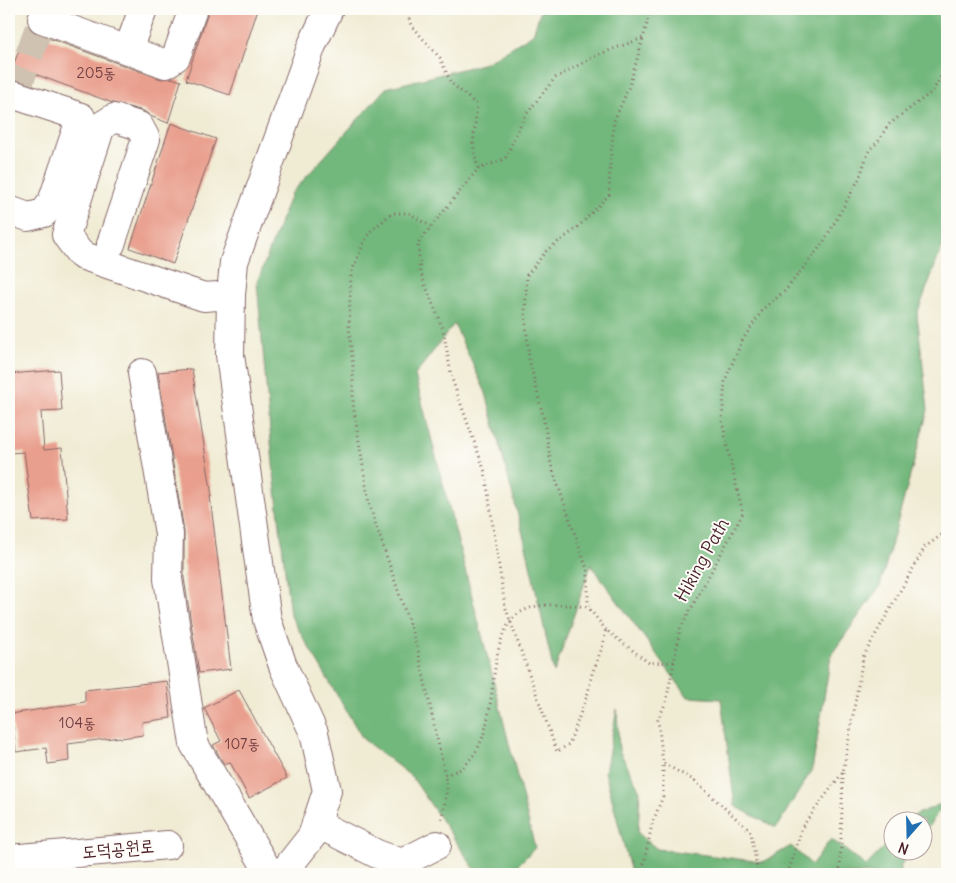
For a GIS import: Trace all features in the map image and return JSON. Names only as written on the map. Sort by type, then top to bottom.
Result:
[{"type":"street","points":[[46,9],[42,19],[166,64],[176,57],[193,9]]},
{"type":"street","points":[[128,50],[143,9]]},
{"type":"street","points":[[282,874],[312,836],[327,791],[314,733],[283,666],[267,620],[230,356],[231,295],[234,262],[312,44],[328,9]]},
{"type":"street","points":[[9,210],[28,217],[44,213],[52,202],[81,117],[15,95]]},
{"type":"street","points":[[111,244],[146,138],[139,126],[114,118],[101,126],[66,234],[81,255],[204,297],[231,295]]},
{"type":"street","points":[[142,373],[169,534],[168,579],[194,744],[270,874]]},
{"type":"street","points":[[316,823],[377,854],[402,863],[437,845]]},
{"type":"street","name":"도덕공원로","points":[[9,859],[168,845]]},
{"type":"path","points":[[406,9],[411,25],[440,58],[450,83],[477,105],[473,144],[478,169]]},
{"type":"path","points":[[651,9],[629,87],[614,121],[609,195],[576,229],[547,250],[527,275],[525,312],[529,359],[544,420],[551,465],[588,572],[588,607],[606,630],[649,663],[674,662]]},
{"type":"path","points":[[606,630],[588,693],[569,744],[557,752],[505,606],[485,472],[452,379],[443,329],[420,272],[418,243],[478,169],[505,159],[524,118],[555,78],[597,55],[643,38]]},
{"type":"path","name":"Hiking Path","points":[[642,874],[652,824],[663,796],[663,763],[658,720],[666,702],[680,629],[743,513],[722,420],[725,380],[743,339],[764,308],[785,291],[823,243],[859,179],[869,150],[878,142],[888,126],[933,91],[947,65]]},
{"type":"path","points":[[431,227],[410,213],[392,213],[371,231],[363,244],[351,274],[349,326],[353,367],[353,404],[369,504],[418,650],[447,790],[437,845]]},
{"type":"path","points":[[840,874],[843,772],[863,657],[925,547],[947,531]]},
{"type":"path","points":[[444,775],[463,768],[478,749],[488,722],[498,652],[510,620],[522,611],[552,604],[588,607]]},
{"type":"path","points":[[663,763],[695,781],[751,832],[758,874]]},
{"type":"path","points":[[788,874],[802,827],[843,772]]},
{"type":"green space","points":[[541,9],[947,9],[947,234],[917,314],[928,410],[880,586],[831,655],[812,770],[776,828],[735,806],[721,699],[688,697],[591,565],[554,673],[526,546],[486,393],[454,324],[415,375],[535,848],[509,874],[478,874],[412,777],[363,739],[290,615],[273,464],[257,283],[291,194],[386,88],[486,63],[533,34]]},
{"type":"green space","points":[[617,709],[619,750],[640,791],[638,833],[657,849],[763,862],[791,846],[812,865],[831,839],[866,866],[884,847],[884,860],[905,860],[901,865],[900,874],[631,873],[605,772]]},
{"type":"green space","points":[[945,802],[934,818],[934,810],[927,810]]},
{"type":"building","points":[[209,9],[258,9],[230,95],[186,80]]},
{"type":"building","points":[[27,29],[161,79],[172,78],[181,81],[168,123],[150,116],[144,111],[113,103],[13,66]]},
{"type":"building","points":[[171,123],[216,139],[173,264],[130,248]]},
{"type":"building","points":[[192,369],[212,496],[210,496],[231,669],[199,673],[184,578],[184,531],[158,372]]},
{"type":"building","points":[[59,370],[62,411],[41,412],[44,450],[62,448],[68,519],[33,521],[24,452],[9,453],[9,374]]},
{"type":"building","points":[[167,681],[171,718],[142,722],[143,735],[68,744],[69,761],[48,764],[46,748],[16,752],[11,714],[85,702],[85,690]]},
{"type":"building","points":[[239,690],[287,778],[249,798],[230,762],[224,764],[213,745],[221,741],[204,708]]},
{"type":"tunnel","points":[[15,95],[42,19]]}]
